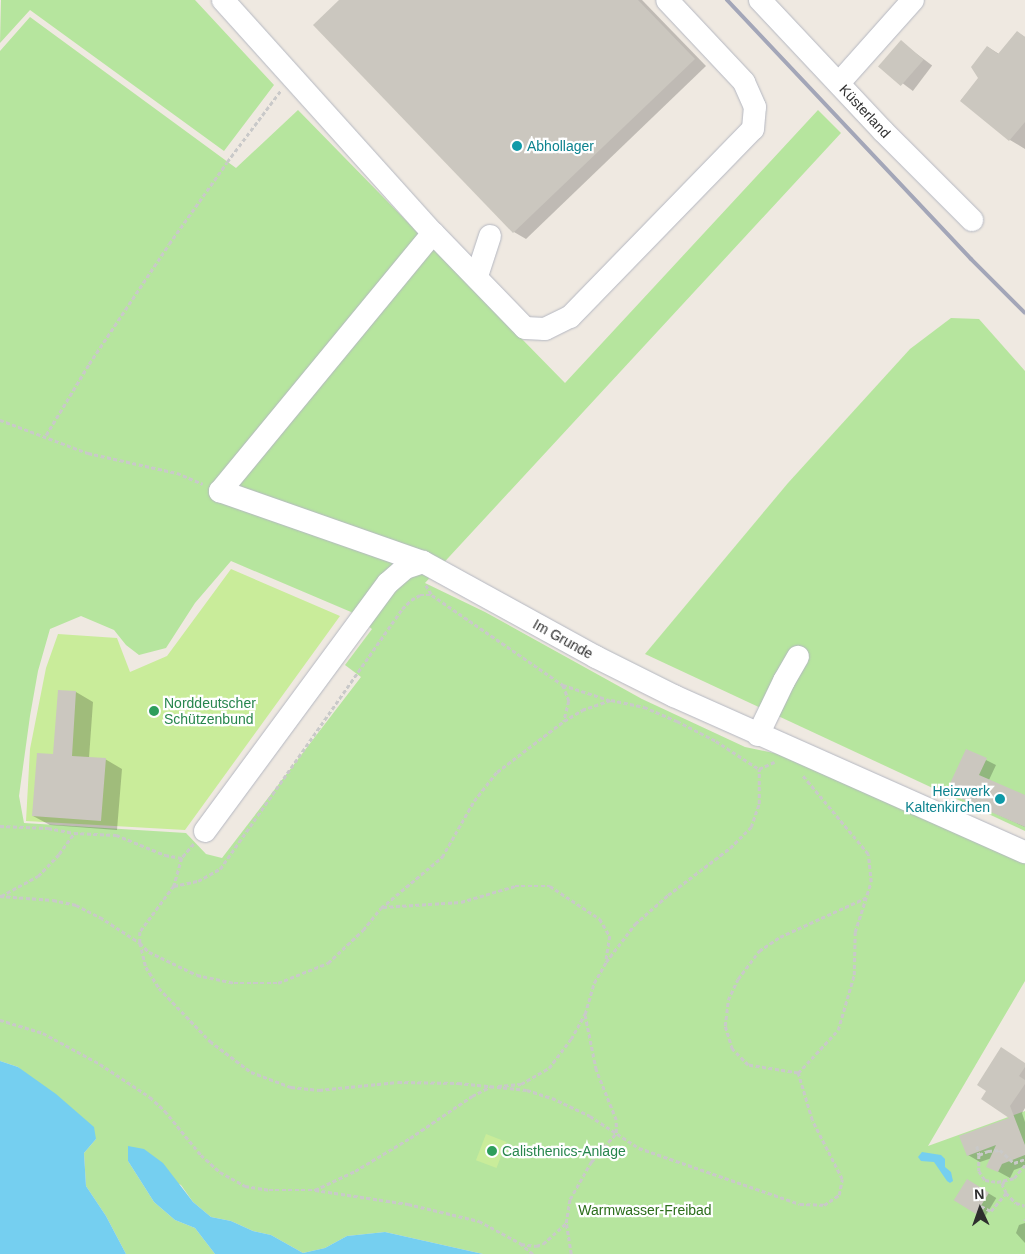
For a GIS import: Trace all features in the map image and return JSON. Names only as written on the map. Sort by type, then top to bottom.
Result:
[{"type":"street","points":[[223,0],[433,233],[477,276],[525,328],[545,329],[570,317],[753,130],[755,108],[744,82],[667,0]]},
{"type":"street","name":"Küsterland","points":[[760,0],[883,131],[972,220]]},
{"type":"street","points":[[839,83],[912,0]]},
{"type":"street","points":[[220,491],[433,233]]},
{"type":"street","points":[[477,276],[490,236]]},
{"type":"street","name":"Im Grunde","points":[[220,491],[423,562],[596,657],[758,736],[1025,852]]},
{"type":"street","points":[[205,831],[388,583],[405,568],[423,562]]},
{"type":"street","points":[[758,736],[784,681],[798,657]]},
{"type":"path","points":[[46,435],[89,364],[169,244],[282,89]]},
{"type":"path","points":[[0,420],[46,435],[88,453],[178,473],[220,491]]},
{"type":"path","points":[[174,886],[198,881],[220,869],[402,609],[411,600],[420,595],[432,594],[563,685],[611,700],[644,707],[677,721],[743,756],[759,769]]},
{"type":"path","points":[[563,685],[569,701],[564,721]]},
{"type":"path","points":[[1,896],[53,900],[76,905],[100,916],[140,943],[149,952],[197,975],[234,983],[278,983],[328,963],[363,930],[381,908],[442,857],[474,801],[496,772],[564,721],[582,710],[611,700]]},
{"type":"path","points":[[759,769],[775,761],[782,765]]},
{"type":"path","points":[[315,1190],[355,1171],[410,1138],[472,1096],[492,1086],[521,1084],[549,1068],[571,1039],[585,1014],[594,983],[606,962],[635,924],[668,895],[730,848],[750,827],[759,804],[759,769]]},
{"type":"path","points":[[796,772],[803,775],[830,811],[868,854],[871,882],[855,932],[854,975],[838,1030],[798,1073]]},
{"type":"path","points":[[0,826],[48,828],[74,833],[116,835],[166,855],[182,858]]},
{"type":"path","points":[[205,831],[182,858],[174,886],[140,932],[140,943],[146,967],[159,988],[210,1041],[252,1072],[291,1087],[319,1090],[398,1082],[458,1083],[527,1090],[552,1098],[590,1116],[639,1148],[800,1204],[824,1205],[839,1195],[842,1179],[812,1120],[798,1073]]},
{"type":"path","points":[[1,896],[38,876],[59,854],[74,833]]},
{"type":"path","points":[[381,908],[461,902],[515,886],[550,886],[600,919],[610,936],[606,962]]},
{"type":"path","points":[[798,1073],[748,1065],[732,1049],[725,1026],[728,1000],[738,979],[759,952],[780,937],[865,898]]},
{"type":"path","points":[[571,1254],[566,1224],[570,1199],[591,1162],[616,1133],[616,1120],[596,1070],[585,1014]]},
{"type":"path","points":[[0,1020],[43,1033],[100,1064],[150,1097],[165,1111],[201,1155],[220,1172],[246,1186],[269,1190],[315,1190],[408,1204],[479,1221],[520,1243],[533,1254]]},
{"type":"path","points":[[977,1146],[979,1171],[985,1180],[998,1182],[1014,1178],[1025,1165]]},
{"type":"path","points":[[979,1155],[988,1151],[1000,1150],[1014,1162],[1025,1159]]},
{"type":"path","points":[[1005,1180],[1002,1185],[1006,1193],[1016,1203],[1025,1206]]},
{"type":"path","points":[[980,1206],[991,1210],[1006,1193]]},
{"type":"path","points":[[520,1243],[536,1246],[543,1244],[566,1224]]},
{"type":"green space","points":[[1,0],[195,0],[274,85],[224,151],[30,10],[0,43]]},
{"type":"green space","name":"Warmwasser-Freibad","points":[[30,17],[236,168],[298,110],[565,383],[818,110],[841,133],[425,583],[485,612],[642,699],[745,747],[793,757],[1025,862],[1025,981],[928,1146],[1025,1111],[1025,1254],[483,1254],[385,1232],[347,1236],[325,1248],[303,1253],[271,1235],[253,1231],[231,1221],[211,1217],[193,1202],[181,1185],[128,1161],[154,1202],[175,1220],[195,1228],[215,1254],[126,1254],[106,1216],[86,1186],[84,1153],[96,1139],[18,1067],[0,1061],[0,51]],"holes":[[[231,561],[351,612],[372,629],[345,665],[361,677],[222,858],[206,854],[186,833],[24,823],[19,796],[38,671],[50,629],[81,616],[114,630],[126,645],[139,655],[166,648],[195,603]]]},
{"type":"green space","points":[[951,318],[979,319],[1025,371],[1025,831],[645,654],[788,483],[910,349]]},
{"type":"green space","name":"Norddeutscher Schützenbund","points":[[231,569],[340,616],[185,830],[26,821],[30,749],[46,668],[58,634],[117,638],[130,672],[167,656]]},
{"type":"green space","name":"Calisthenics-Anlage","points":[[486,1134],[507,1142],[497,1168],[476,1160]]},
{"type":"water","points":[[0,1061],[18,1067],[56,1094],[94,1127],[96,1139],[84,1153],[86,1186],[106,1216],[126,1254],[0,1254]]},
{"type":"water","points":[[128,1146],[144,1149],[163,1163],[193,1202],[211,1217],[231,1221],[253,1231],[271,1235],[303,1253],[325,1248],[347,1236],[385,1232],[483,1254],[215,1254],[195,1228],[175,1220],[154,1202],[128,1161]]},
{"type":"water","points":[[922,1152],[941,1155],[945,1159],[945,1167],[951,1172],[953,1181],[950,1183],[947,1181],[934,1162],[921,1161],[918,1157]]},
{"type":"building","name":"Abhollager","points":[[339,0],[638,0],[695,59],[513,233],[313,25]]},
{"type":"building","points":[[1017,31],[1025,37],[1025,122],[1009,141],[960,101],[978,78],[971,67],[987,46],[998,54]]},
{"type":"building","points":[[901,40],[924,60],[901,86],[878,66]]},
{"type":"building","points":[[58,690],[76,691],[72,756],[106,758],[101,821],[32,816],[37,753],[53,754]]},
{"type":"building","points":[[966,749],[987,758],[979,775],[1025,795],[1025,827],[946,792]]},
{"type":"building","points":[[1001,1047],[1025,1063],[1025,1067],[1019,1076],[1025,1080],[1025,1084],[1010,1106],[1025,1145],[1025,1155],[1002,1164],[998,1172],[986,1167],[996,1145],[967,1156],[959,1136],[1009,1118],[981,1099],[986,1091],[977,1085]]},
{"type":"building","points":[[967,1179],[989,1193],[976,1214],[954,1200]]},
{"type":"railway","points":[[727,0],[971,259],[1025,313]]},
{"type":"place","name":"Abhollager","points":[[517,146]]},
{"type":"place","name":"Norddeutscher Schützenbund","points":[[154,711]]},
{"type":"place","name":"Heizwerk Kaltenkirchen","points":[[1000,799]]},
{"type":"place","name":"Calisthenics-Anlage","points":[[492,1151]]}]
